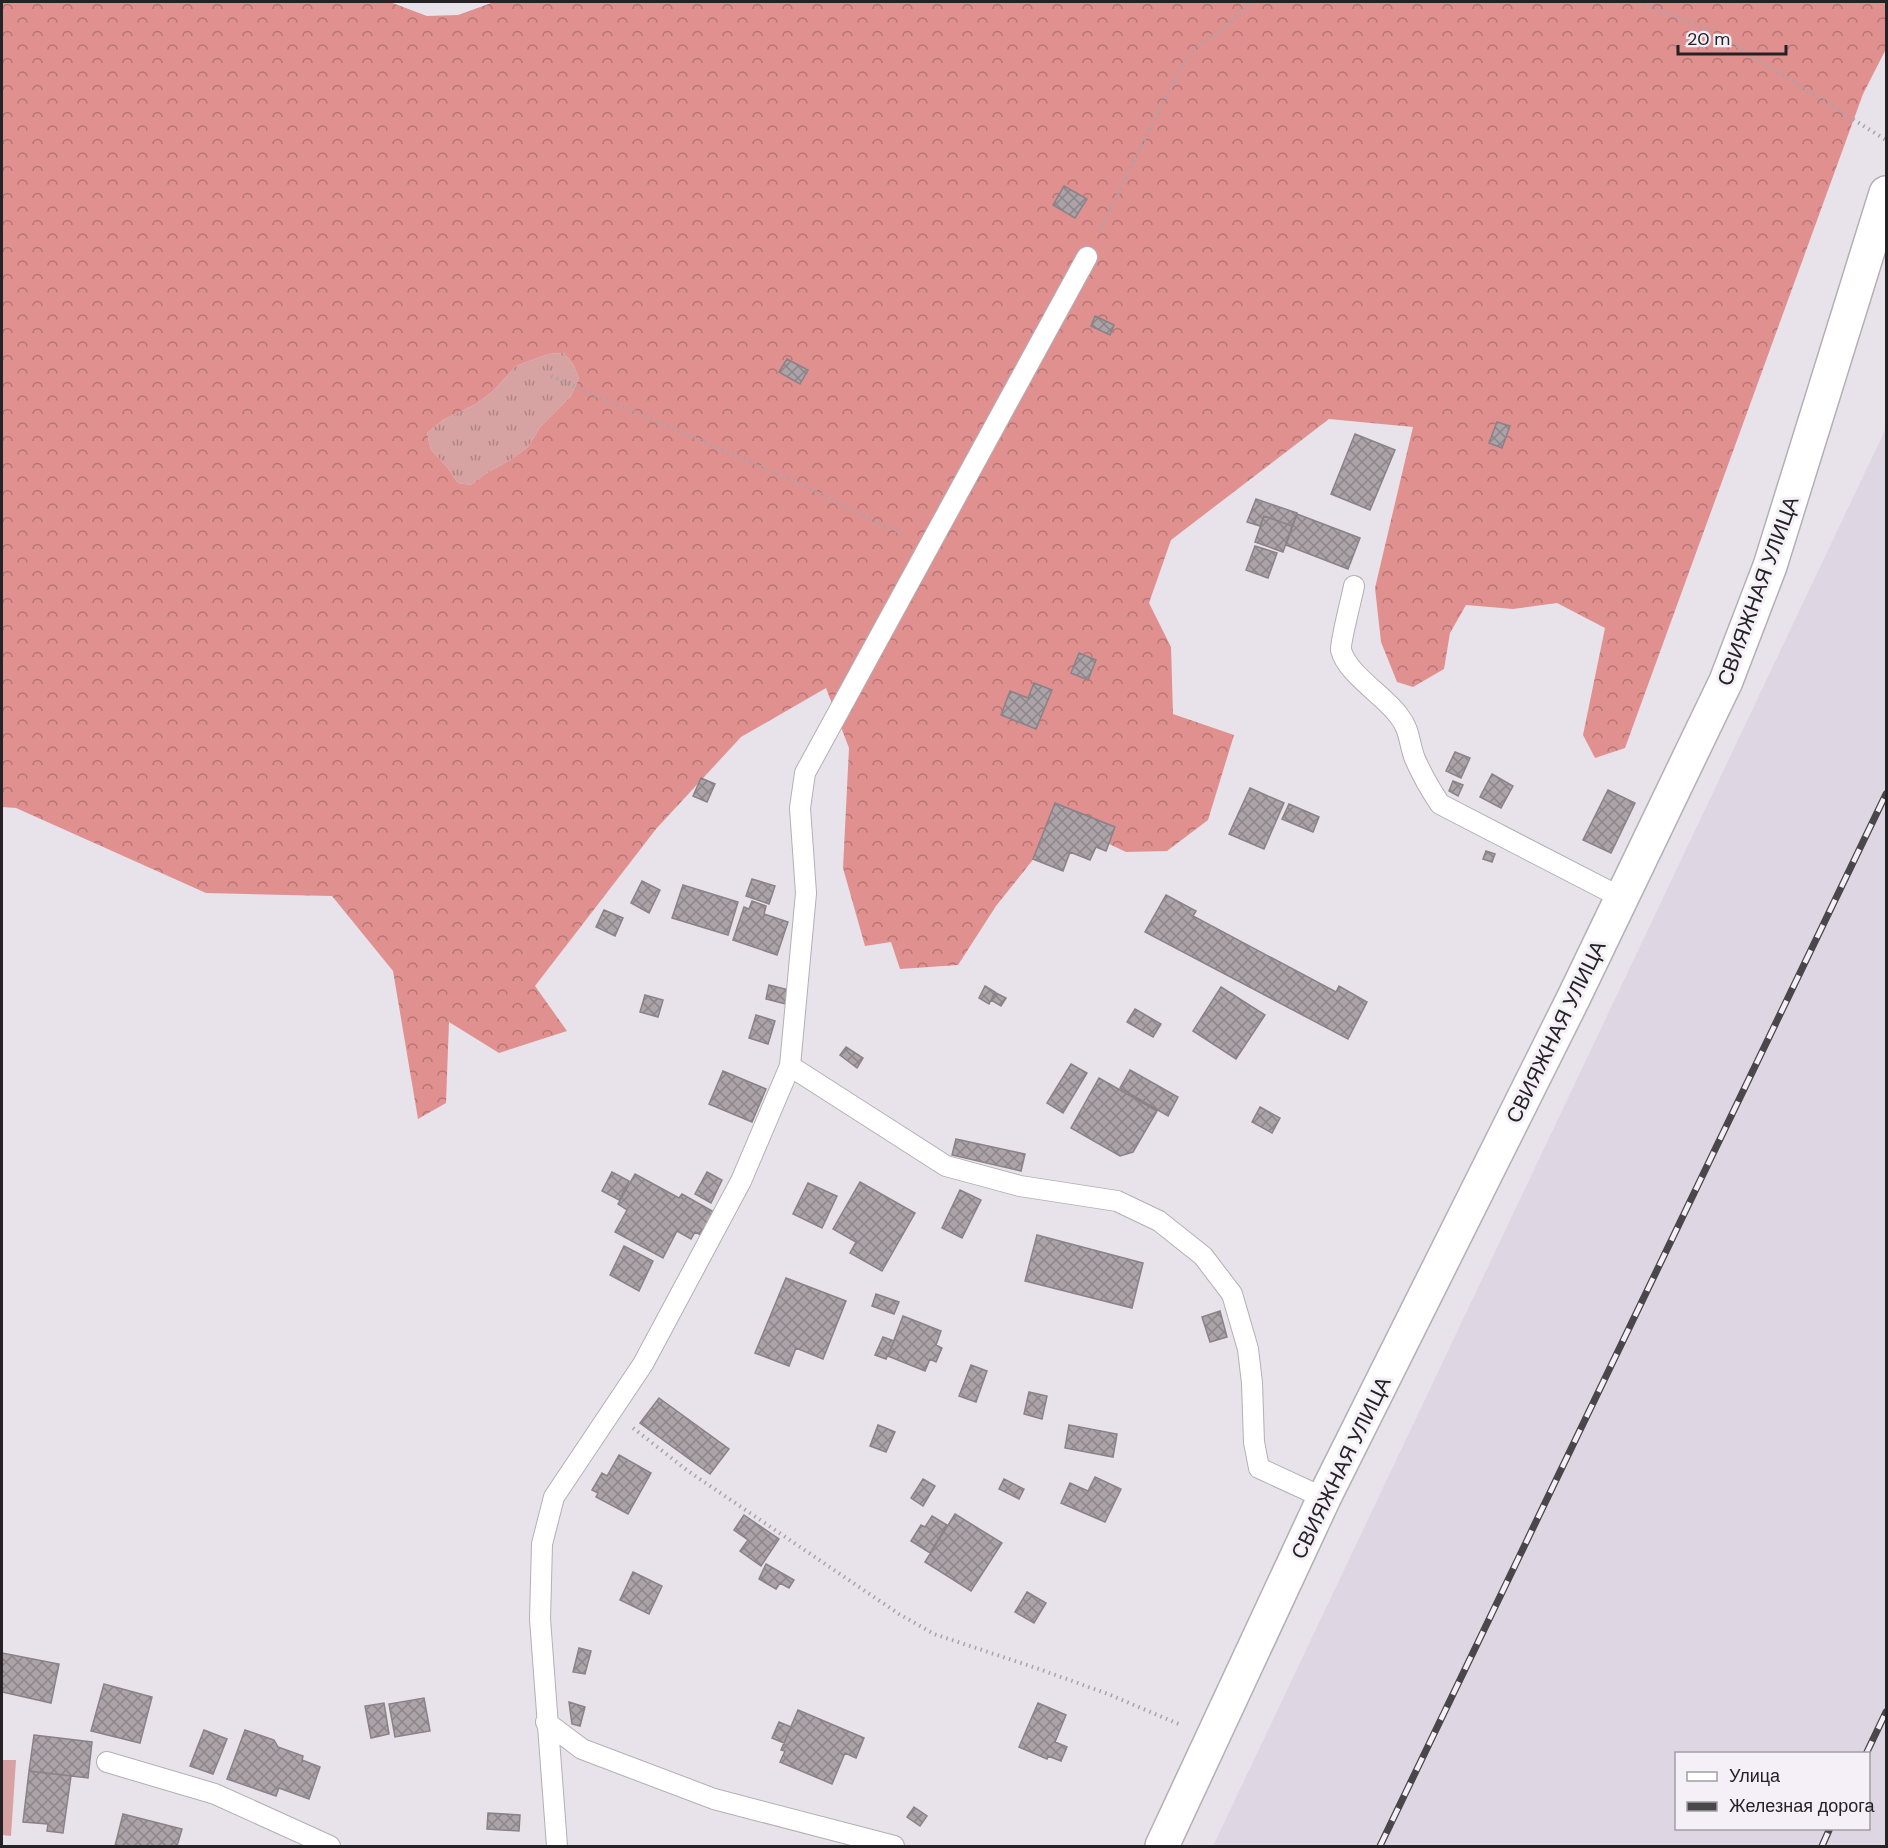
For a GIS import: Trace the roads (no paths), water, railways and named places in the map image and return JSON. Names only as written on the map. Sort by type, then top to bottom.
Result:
[{"type":"street","name":"СВИЯЖНАЯ УЛИЦА","points":[[1162,1846],[1324,1498],[1622,898],[1726,681],[1770,566],[1887,193]]},
{"type":"lane","points":[[557,1846],[540,1620],[542,1544],[554,1497],[643,1364],[741,1181],[790,1066],[806,893],[800,808],[805,773],[1087,257]]},
{"type":"lane","points":[[1354,586],[1341,649],[1354,670],[1399,715],[1409,733],[1414,756],[1428,786],[1440,804],[1622,898]]},
{"type":"lane","points":[[790,1066],[946,1166],[1020,1186],[1117,1201],[1159,1221],[1203,1256],[1232,1294],[1248,1348],[1254,1442],[1258,1468],[1324,1498]]},
{"type":"lane","points":[[546,1722],[582,1749],[714,1799],[894,1846]]},
{"type":"lane","points":[[107,1762],[215,1794],[330,1846]]},
{"type":"railway","points":[[1380,1846],[1886,794]]},
{"type":"railway","points":[[1867,1752],[1886,1712]]},
{"type":"railway","points":[[1822,1846],[1829,1830]]}]
